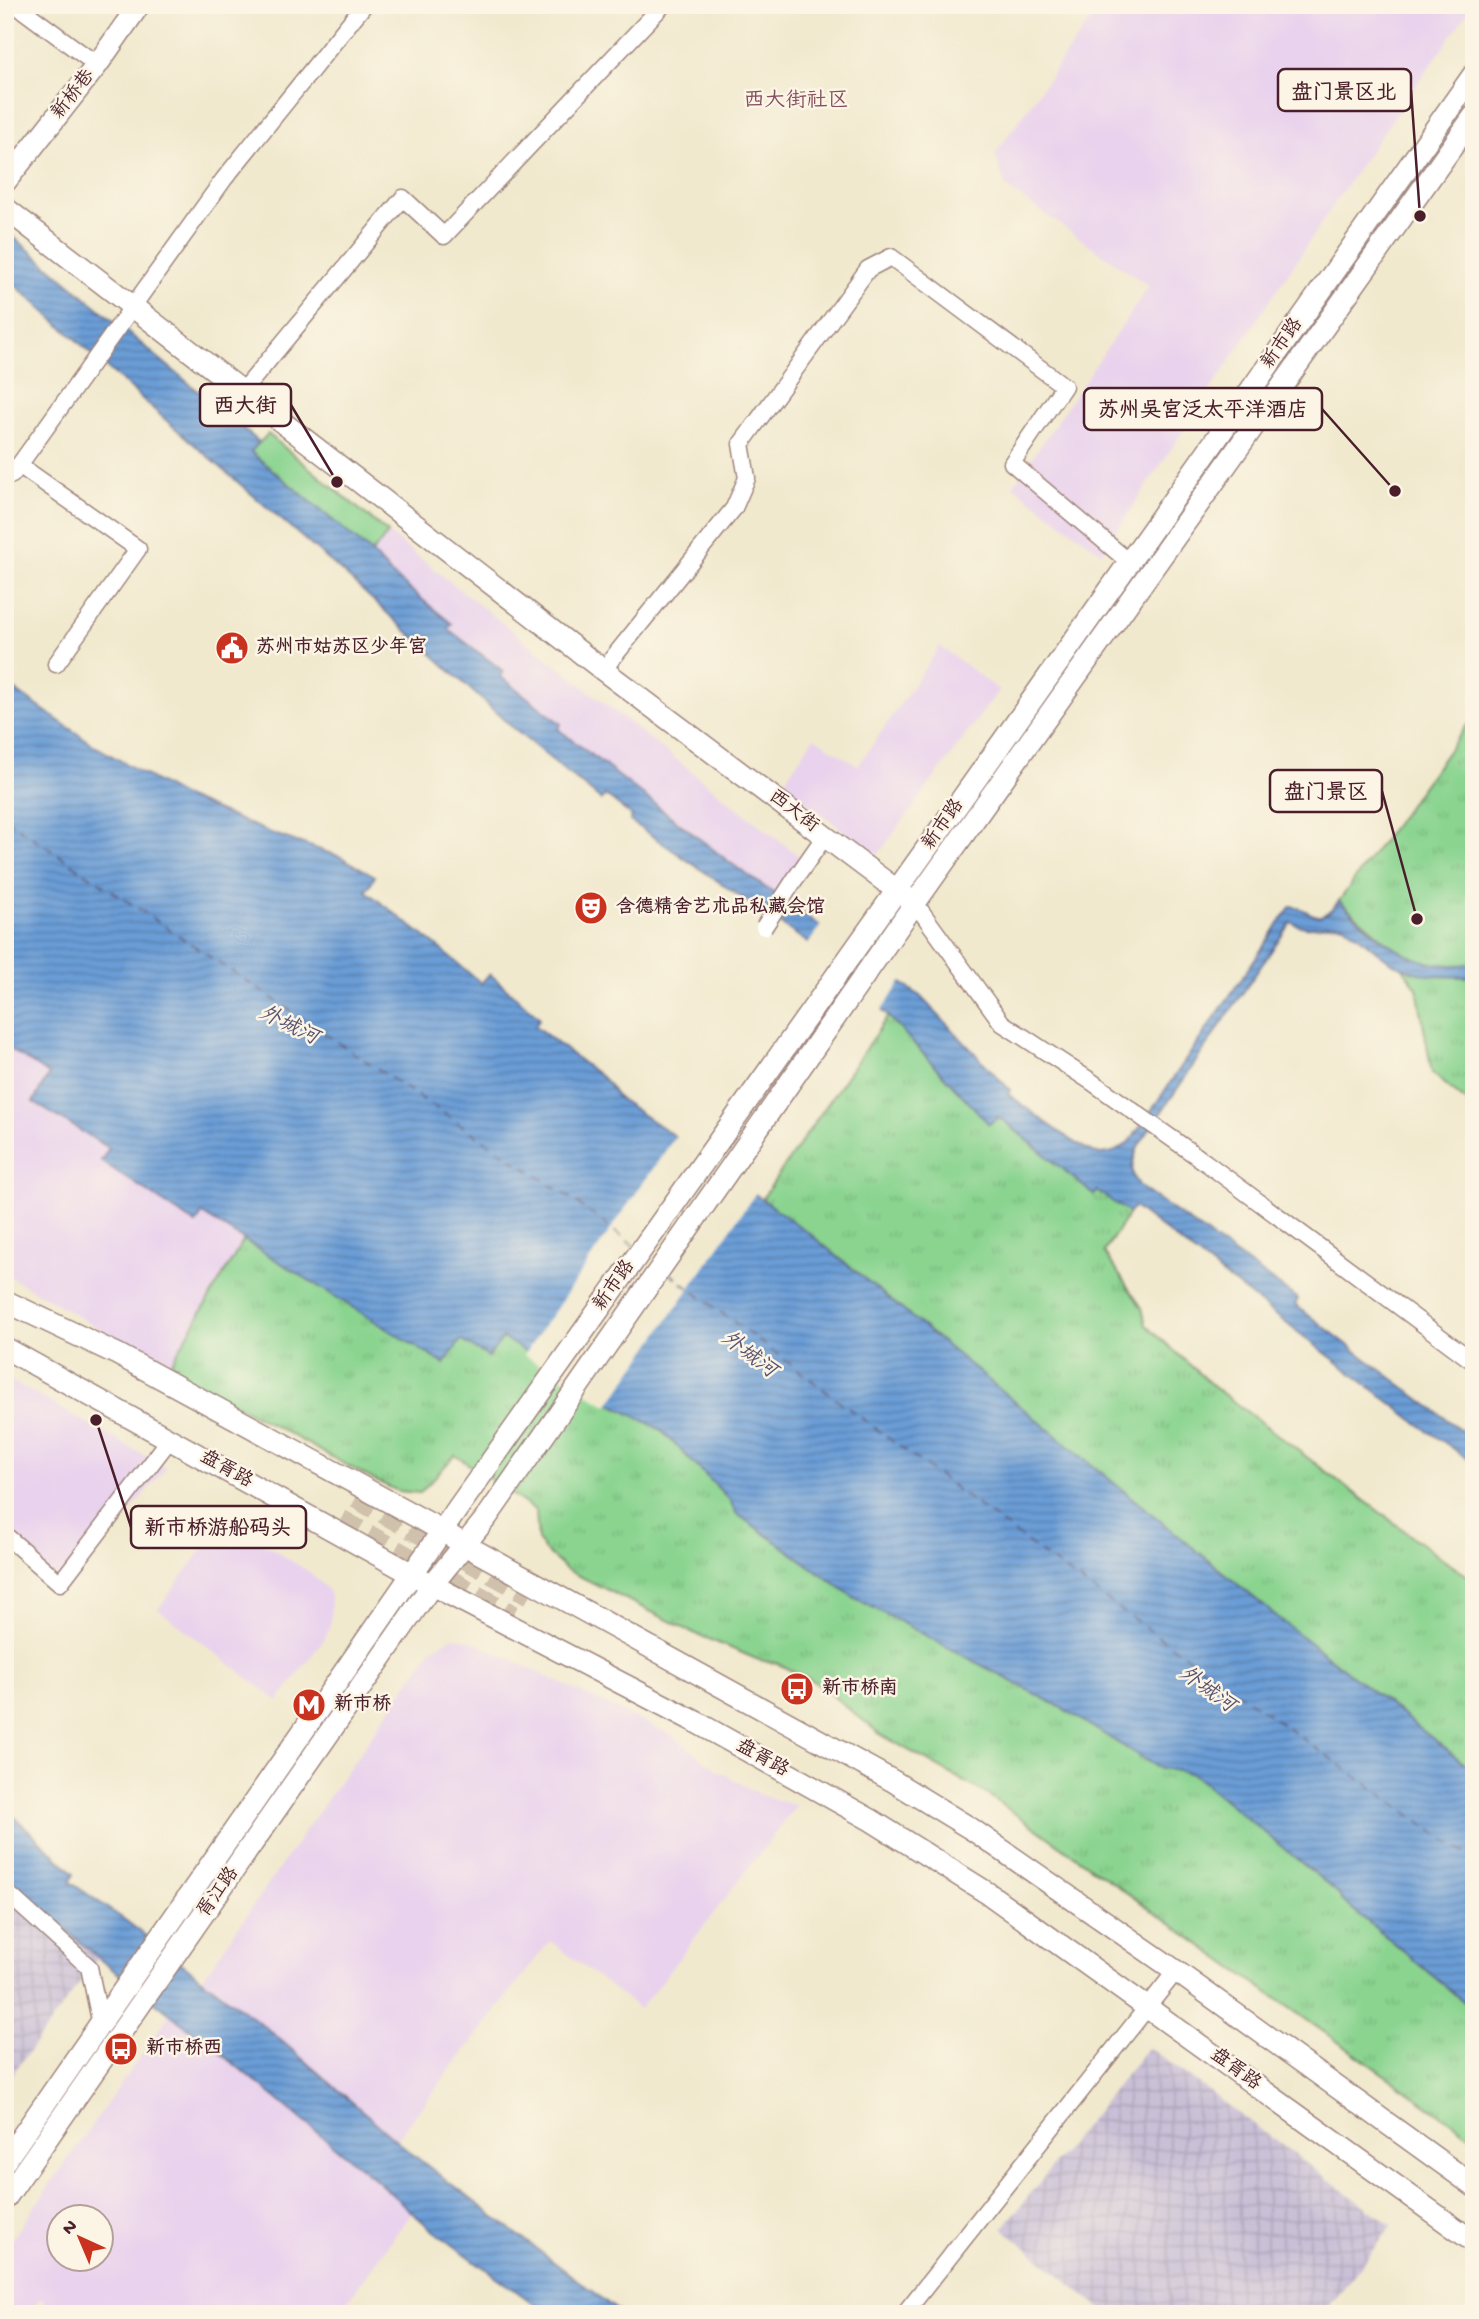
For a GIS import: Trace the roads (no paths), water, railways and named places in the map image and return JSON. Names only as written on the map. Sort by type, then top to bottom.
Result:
[{"type":"main road","name":"新桥巷","points":[[5,182],[97,65],[139,5]]},
{"type":"main road","name":"新市路","points":[[422,1580],[443,1531],[460,1505],[1474,74]]},
{"type":"main road","name":"新市路","points":[[422,1580],[463,1544],[487,1517],[915,903],[1474,116]]},
{"type":"main road","name":"西大街","points":[[5,208],[128,312],[243,391],[603,670],[915,903]]},
{"type":"main road","points":[[7,1302],[356,1498]]},
{"type":"main road","points":[[7,1302],[117,1354],[893,1781],[973,1830],[1176,1971],[1474,2186]]},
{"type":"main road","points":[[5,1347],[114,1395],[341,1520]]},
{"type":"main road","name":"盘胥路","points":[[5,1347],[422,1580],[696,1722],[871,1820],[989,1894],[1474,2242]]},
{"type":"main road","name":"胥江路","points":[[5,2161],[180,1910],[422,1580]]},
{"type":"main road","name":"胥江路","points":[[5,2199],[198,1923],[422,1580]]},
{"type":"main road","points":[[530,1595],[784,1735],[893,1781]]},
{"type":"main road","points":[[513,1615],[780,1760],[871,1820]]},
{"type":"street","points":[[16,5],[97,65]]},
{"type":"street","points":[[5,476],[12,475],[224,179],[363,5]]},
{"type":"street","points":[[243,391],[403,198],[444,236],[663,5]]},
{"type":"street","points":[[603,670],[734,508],[747,478],[741,444],[867,269],[891,257],[1064,386],[1012,463],[1129,562]]},
{"type":"street","points":[[19,465],[138,549],[57,664]]},
{"type":"street","points":[[764,927],[825,836]]},
{"type":"street","points":[[915,903],[1002,1023],[1154,1126],[1474,1362]]},
{"type":"street","points":[[5,1535],[60,1583],[170,1439]]},
{"type":"street","points":[[5,1891],[89,1966],[101,2025]]},
{"type":"street","points":[[904,2314],[1176,1971]]},
{"type":"water","points":[[5,230],[259,442],[251,452],[452,624],[448,629],[503,671],[500,676],[561,724],[558,729],[732,864],[920,996],[1010,1090],[1008,1094],[1068,1138],[1093,1152],[1109,1153],[1131,1140],[1291,906],[1320,916],[1339,901],[1384,940],[1415,958],[1452,965],[1474,963],[1472,977],[1417,973],[1387,959],[1344,925],[1305,927],[1291,922],[1139,1145],[1132,1169],[1135,1179],[1143,1189],[1298,1299],[1295,1305],[1474,1440],[1474,1463],[1417,1423],[1134,1207],[1129,1213],[1097,1191],[1094,1195],[1003,1120],[997,1118],[989,1124],[888,1016],[814,947],[630,821],[632,816],[605,795],[601,800],[514,729],[340,570],[168,422],[5,276]]},
{"type":"water","name":"外城河","points":[[5,683],[95,746],[182,796],[271,833],[341,857],[375,876],[366,891],[481,983],[490,974],[540,1018],[535,1026],[605,1080],[618,1098],[810,1234],[1291,1628],[1474,1771],[1474,2010],[1343,1901],[1336,1891],[1193,1774],[1157,1767],[1062,1708],[855,1598],[736,1513],[730,1500],[660,1429],[607,1402],[503,1338],[488,1357],[461,1340],[444,1364],[202,1214],[196,1224],[101,1161],[109,1148],[33,1102],[49,1074],[5,1046]]},
{"type":"water","points":[[5,1808],[74,1873],[70,1882],[125,1920],[269,2030],[412,2154],[622,2314],[548,2314],[431,2229],[376,2180],[223,2055],[102,1961],[5,1877]]},
{"type":"tunnel","points":[[356,1498],[530,1595]]},
{"type":"tunnel","points":[[341,1520],[513,1615]]},
{"type":"place","name":"盘门景区北","points":[[1420,216]]},
{"type":"place","name":"西大街","points":[[337,482]]},
{"type":"place","name":"苏州吴宫泛太平洋酒店","points":[[1395,491]]},
{"type":"place","name":"苏州市姑苏区少年宫","points":[[232,648]]},
{"type":"place","name":"含德精舍艺术品私藏会馆","points":[[591,908]]},
{"type":"place","name":"盘门景区","points":[[1417,919]]},
{"type":"place","name":"新市桥游船码头","points":[[96,1420]]},
{"type":"place","name":"新市桥南","points":[[797,1689]]},
{"type":"place","name":"新市桥","points":[[309,1705]]},
{"type":"place","name":"新市桥西","points":[[121,2049]]},
{"type":"district","name":"西大街社区","points":[[796,102]]}]
